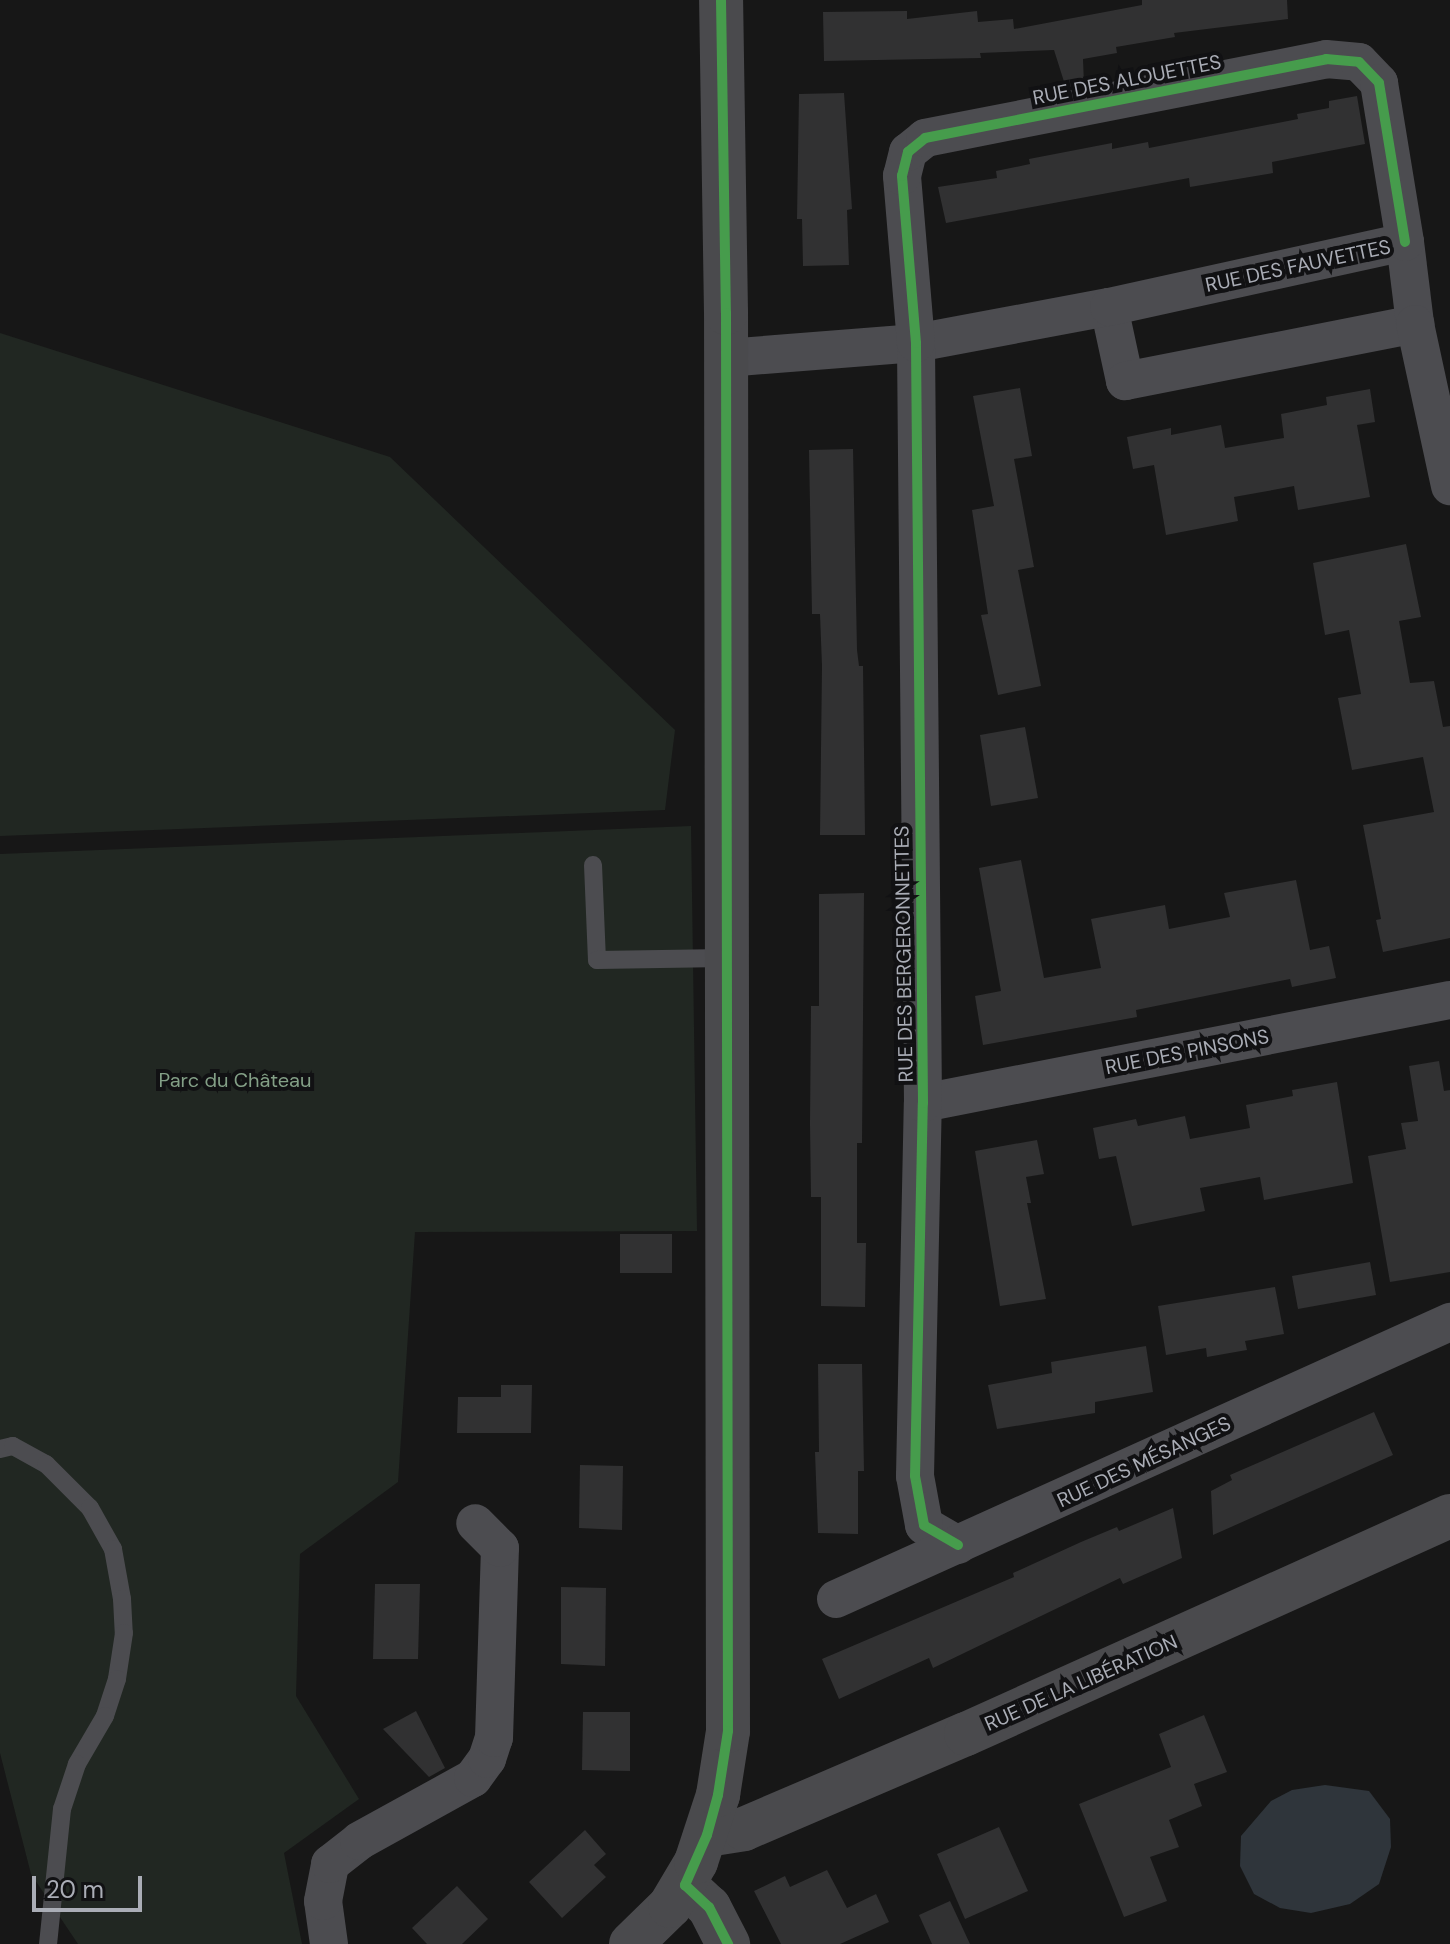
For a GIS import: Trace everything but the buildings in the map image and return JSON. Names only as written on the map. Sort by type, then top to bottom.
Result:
[{"type":"street","points":[[631,1944],[670,1906],[685,1885],[707,1835],[718,1795],[728,1731],[726,358],[721,0]]},
{"type":"street","name":"RUE DES ALOUETTES","points":[[916,343],[902,176],[908,152],[925,138],[1326,59],[1359,62],[1379,83],[1405,242]]},
{"type":"street","name":"RUE DES FAUVETTES","points":[[726,358],[916,343],[1109,307],[1405,242],[1415,324],[1450,486]]},
{"type":"street","points":[[1109,307],[1125,381],[1415,324]]},
{"type":"street","name":"RUE DES BERGERONNETTES","points":[[916,343],[923,1103],[915,1476],[924,1525],[958,1545]]},
{"type":"street","name":"RUE DES PINSONS","points":[[923,1103],[1450,1000]]},
{"type":"street","name":"RUE DES MÉSANGES","points":[[836,1599],[1450,1322]]},
{"type":"street","name":"RUE DE LA LIBÉRATION","points":[[707,1835],[744,1829],[966,1734],[1450,1516]]},
{"type":"street","points":[[329,1944],[323,1901],[330,1864],[359,1841],[464,1784],[487,1759],[494,1738],[500,1548],[475,1523]]},
{"type":"street","points":[[685,1885],[709,1907],[728,1944]]},
{"type":"lane","points":[[593,865],[597,960],[725,958]]},
{"type":"lane","points":[[0,1449],[13,1446],[46,1464],[90,1508],[113,1549],[122,1599],[124,1633],[117,1679],[105,1716],[77,1764],[62,1809],[48,1944]]},
{"type":"green space","points":[[0,333],[390,457],[675,730],[665,810],[0,836]]},
{"type":"green space","name":"Parc du Château","points":[[691,826],[697,1231],[415,1232],[398,1482],[300,1554],[296,1696],[359,1799],[284,1853],[302,1944],[78,1944],[31,1874],[0,1753],[0,854]]},
{"type":"shaded area","points":[[1325,1785],[1369,1791],[1390,1819],[1391,1847],[1379,1884],[1350,1904],[1311,1913],[1280,1908],[1254,1894],[1240,1866],[1241,1836],[1271,1801],[1292,1790]]},
{"type":"cycle path","points":[[721,0],[726,313],[728,1731],[718,1795],[707,1835],[685,1885],[709,1907],[728,1944]]},
{"type":"cycle path","points":[[958,1545],[924,1525],[915,1476],[923,1103],[916,343],[902,176],[908,152],[925,138],[1326,59],[1359,62],[1379,83],[1405,242]]}]
